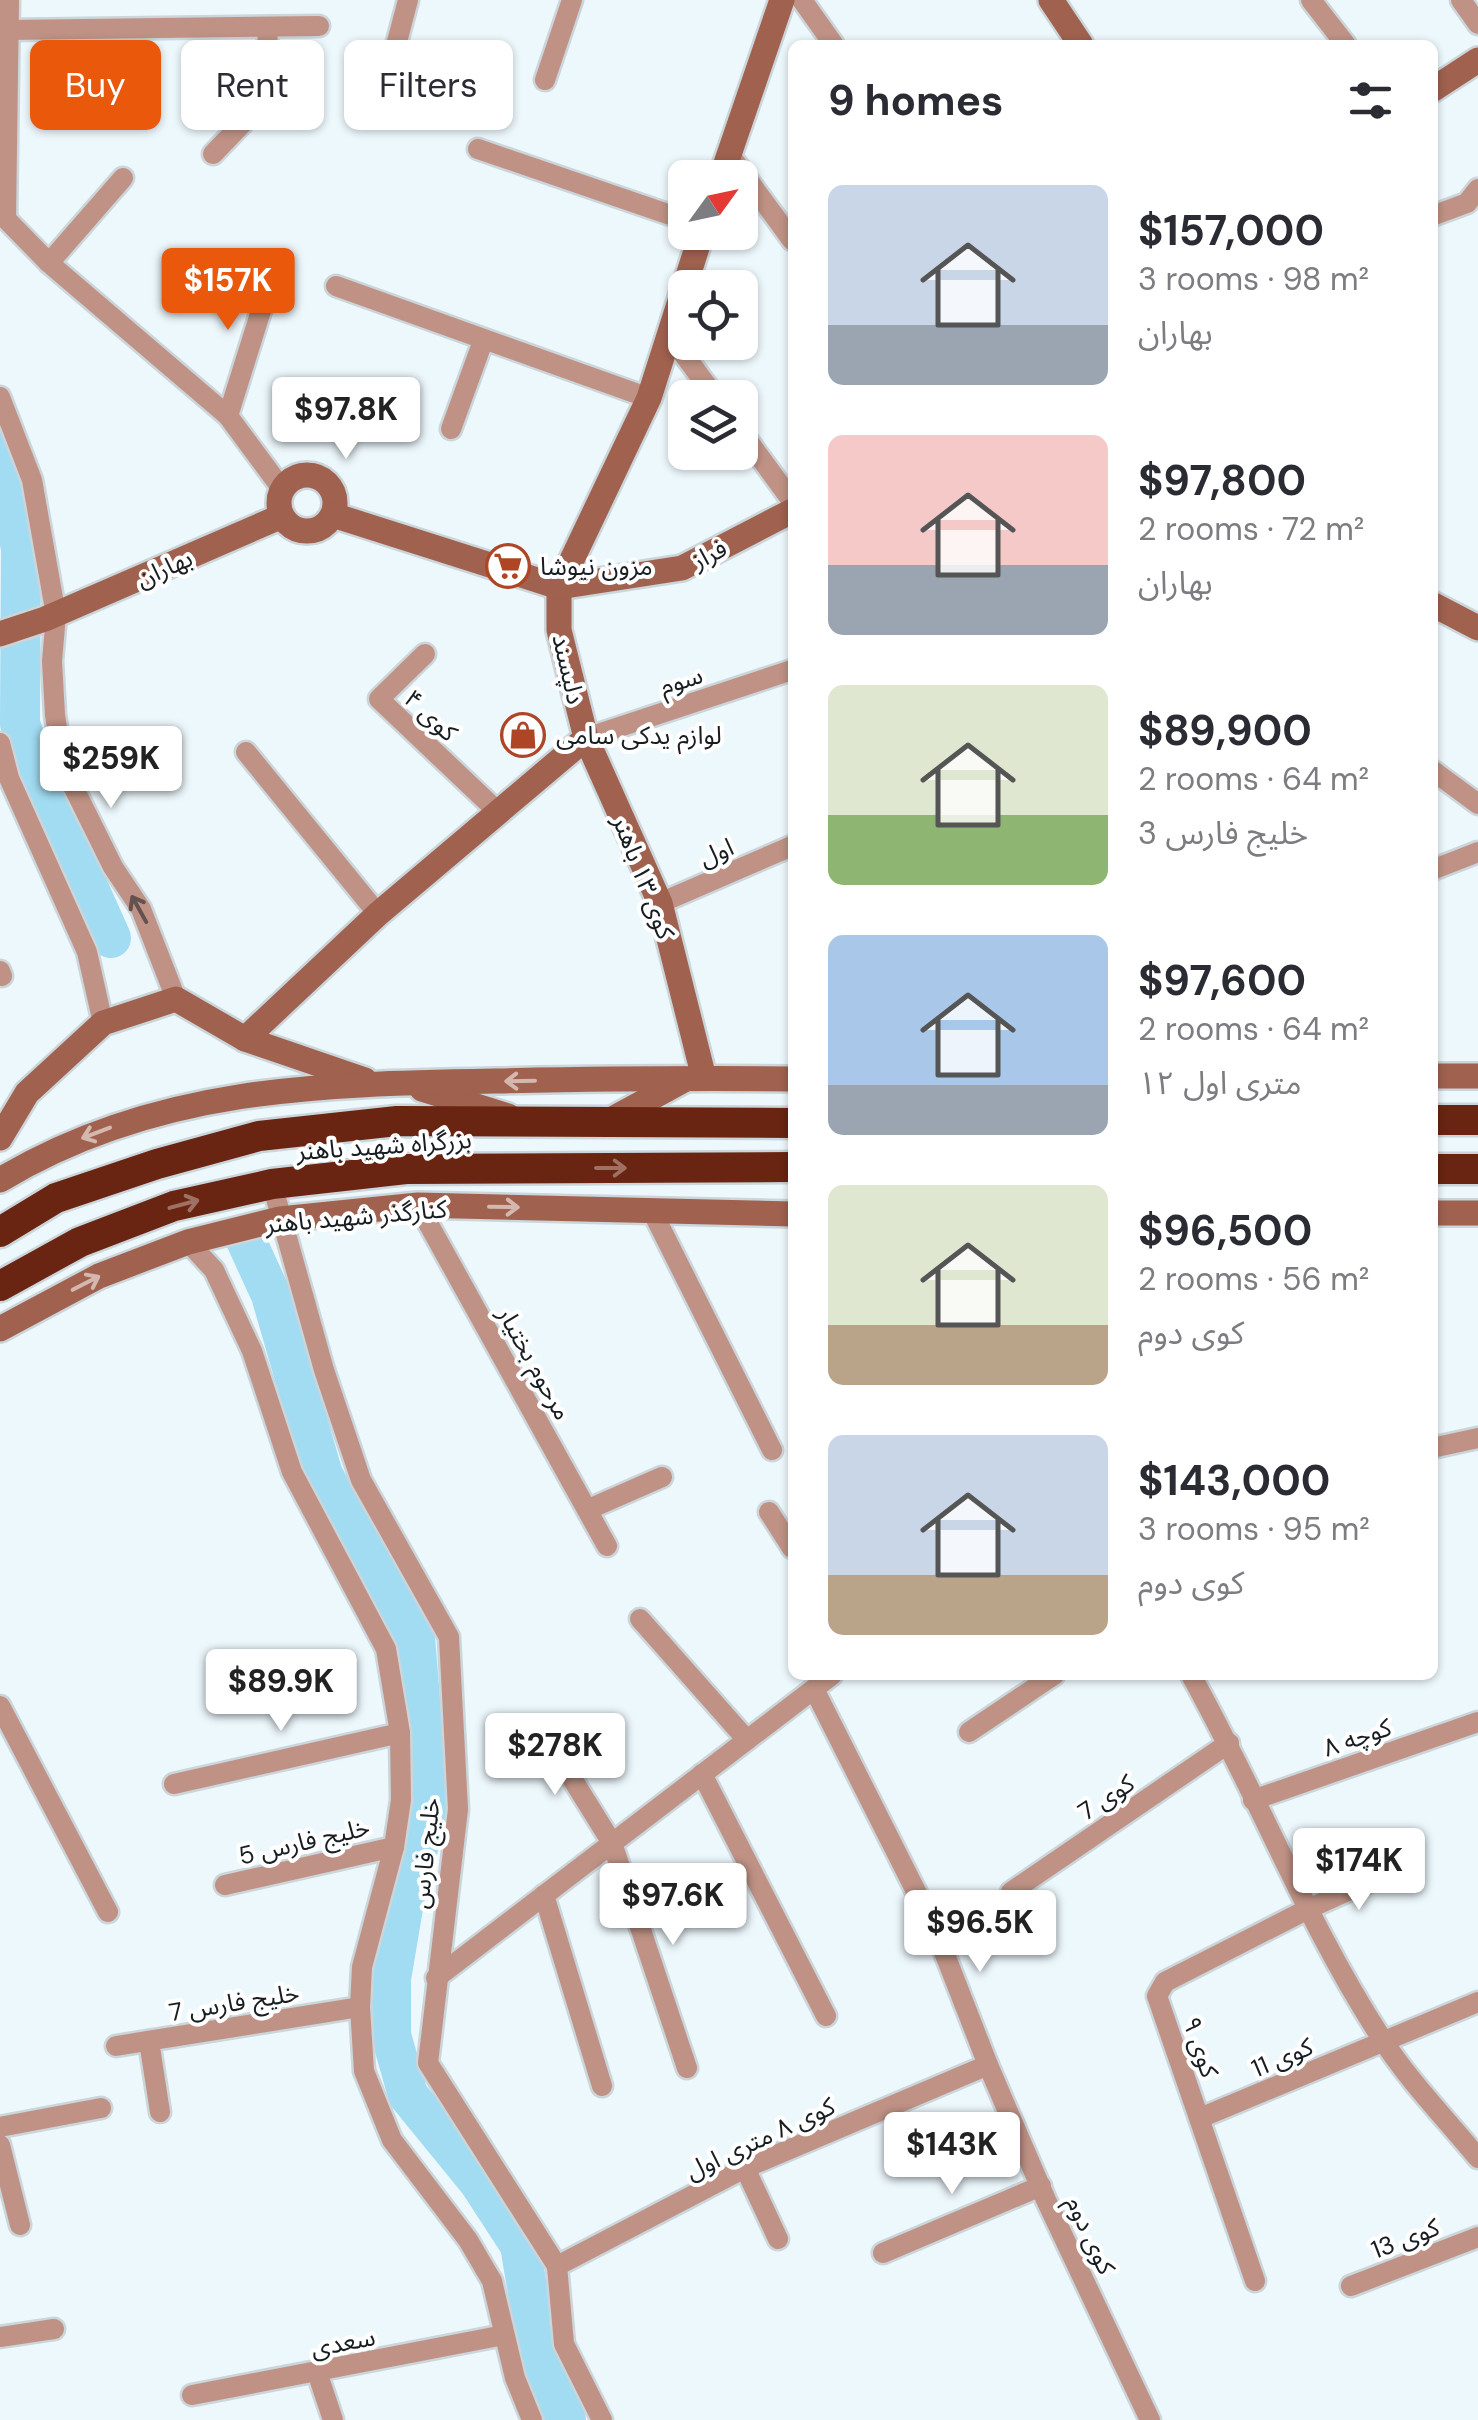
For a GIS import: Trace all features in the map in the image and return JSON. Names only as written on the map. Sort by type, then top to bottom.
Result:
[{"type":"highway","points":[[1438,1120],[1478,1120]]},
{"type":"highway","name":"بزرگراه شهید باهنر","points":[[0,1232],[56,1198],[259,1136],[397,1121],[788,1123]]},
{"type":"highway","name":"بزرگراه شهید باهنر","points":[[0,1286],[80,1242],[174,1206],[272,1184],[406,1169],[788,1166]]},
{"type":"highway","points":[[1438,1169],[1478,1168]]},
{"type":"street","points":[[9,0],[3,219],[49,264],[228,416],[282,490]]},
{"type":"street","points":[[397,40],[408,0]]},
{"type":"street","points":[[545,80],[572,0]]},
{"type":"street","points":[[727,160],[782,0]]},
{"type":"street","points":[[802,0],[830,40]]},
{"type":"street","points":[[1050,0],[1078,40]]},
{"type":"street","points":[[1311,0],[1342,40]]},
{"type":"street","points":[[1460,0],[1478,24]]},
{"type":"street","points":[[8,30],[319,26]]},
{"type":"street","points":[[213,154],[265,100],[268,27]]},
{"type":"street","points":[[1438,86],[1478,60]]},
{"type":"street","points":[[478,148],[668,214]]},
{"type":"street","points":[[49,264],[123,178]]},
{"type":"street","points":[[1438,213],[1473,196]]},
{"type":"street","points":[[758,202],[788,236]]},
{"type":"street","points":[[228,416],[275,266]]},
{"type":"street","points":[[336,286],[649,398]]},
{"type":"street","name":"دلپسند","points":[[246,1039],[378,914],[586,738],[559,630],[559,587],[649,398],[668,333]]},
{"type":"street","points":[[452,429],[483,341]]},
{"type":"street","points":[[0,397],[32,480],[51,617],[55,715],[63,766],[113,867],[141,909],[176,999],[246,1039],[375,1083]]},
{"type":"street","points":[[758,455],[788,496]]},
{"type":"street","points":[[305,474],[324,480],[335,495],[333,514],[321,528],[295,528],[282,516],[282,490],[288,482],[305,474]]},
{"type":"street","name":"فراز","points":[[559,587],[682,568],[788,513]]},
{"type":"street","points":[[333,514],[559,587]]},
{"type":"street","name":"بهاران","points":[[1,634],[51,617],[282,516]]},
{"type":"street","points":[[1438,607],[1478,628]]},
{"type":"street","name":"کوی ۴","points":[[426,654],[378,700],[497,811]]},
{"type":"street","name":"سوم","points":[[586,738],[788,671]]},
{"type":"street","name":"کوی ۱۳ باهنر","points":[[586,738],[660,903],[696,1078]]},
{"type":"street","points":[[0,743],[9,778],[87,952],[102,1023]]},
{"type":"street","points":[[246,752],[378,914]]},
{"type":"street","points":[[1438,774],[1478,804]]},
{"type":"street","name":"اول","points":[[660,903],[788,848]]},
{"type":"street","points":[[1438,868],[1478,852]]},
{"type":"street","points":[[0,1138],[28,1093],[102,1023],[176,999]]},
{"type":"street","points":[[1438,1076],[1478,1076]]},
{"type":"street","points":[[604,1123],[696,1078]]},
{"type":"street","points":[[0,1180],[46,1152],[141,1116],[246,1093],[402,1082],[788,1078]]},
{"type":"street","points":[[402,1082],[517,1119]]},
{"type":"street","name":"خلیج فارس","points":[[272,1184],[324,1370],[362,1480],[449,1637],[458,1809],[428,2063],[557,2266],[564,2344],[602,2420]]},
{"type":"street","name":"کنارگذر شهید باهنر","points":[[0,1329],[98,1276],[188,1242],[280,1219],[418,1205],[788,1214]]},
{"type":"street","name":"مرحوم بختیار","points":[[418,1205],[607,1546]]},
{"type":"street","points":[[651,1209],[772,1450]]},
{"type":"street","points":[[1438,1212],[1478,1213]]},
{"type":"street","name":"خلیج فارس","points":[[188,1242],[214,1270],[252,1351],[292,1472],[386,1650],[400,1733],[402,1800],[362,1967],[364,2071],[392,2140],[468,2240],[492,2281],[514,2378],[531,2419]]},
{"type":"street","points":[[1438,1447],[1478,1438]]},
{"type":"street","points":[[588,1509],[662,1477]]},
{"type":"street","points":[[769,1512],[788,1542]]},
{"type":"street","points":[[640,1619],[747,1740]]},
{"type":"street","points":[[436,1978],[826,1680]]},
{"type":"street","points":[[970,1732],[1047,1680]]},
{"type":"street","points":[[1194,1680],[1229,1743],[1308,1909],[1383,2042],[1478,2158]]},
{"type":"street","name":"کوی دوم","points":[[814,1689],[935,1929],[988,2065],[1150,2420]]},
{"type":"street","points":[[0,1706],[108,1912]]},
{"type":"street","name":"کوچه ۸","points":[[1253,1800],[1478,1722]]},
{"type":"street","points":[[540,1727],[612,1844],[687,2068]]},
{"type":"street","points":[[174,1784],[400,1733]]},
{"type":"street","name":"کوی 7","points":[[1011,1892],[1229,1743]]},
{"type":"street","points":[[702,1774],[826,2016]]},
{"type":"street","name":"خلیج فارس 5","points":[[225,1885],[394,1846]]},
{"type":"street","name":"کوی ۹","points":[[1255,2282],[1158,1996],[1165,1982],[1390,1872]]},
{"type":"street","points":[[544,1896],[602,2086]]},
{"type":"street","name":"کوی 11","points":[[1200,2118],[1478,2002]]},
{"type":"street","name":"خلیج فارس 7","points":[[116,2046],[360,2008]]},
{"type":"street","points":[[149,2042],[160,2112]]},
{"type":"street","name":"کوی ۸ متری اول","points":[[557,2266],[745,2168],[988,2065]]},
{"type":"street","points":[[0,2128],[101,2108]]},
{"type":"street","points":[[0,2145],[20,2225]]},
{"type":"street","points":[[745,2168],[778,2240]]},
{"type":"street","points":[[884,2254],[1041,2186]]},
{"type":"street","name":"کوی 13","points":[[1351,2286],[1478,2238]]},
{"type":"street","points":[[0,2337],[54,2329]]},
{"type":"street","name":"سعدی","points":[[192,2395],[504,2335]]},
{"type":"street","points":[[317,2372],[333,2420]]},
{"type":"waterway","points":[[0,449],[21,548],[20,724],[39,777],[111,938]]},
{"type":"waterway","points":[[244,1236],[271,1295],[323,1475],[415,1637],[429,1810],[406,1890],[391,1979],[391,2035],[408,2095],[479,2182],[520,2245],[538,2353],[566,2420]]},
{"type":"place","name":"مزون نیوشا","points":[[508,566]]},
{"type":"place","name":"لوازم یدکی سامی","points":[[523,735]]}]
